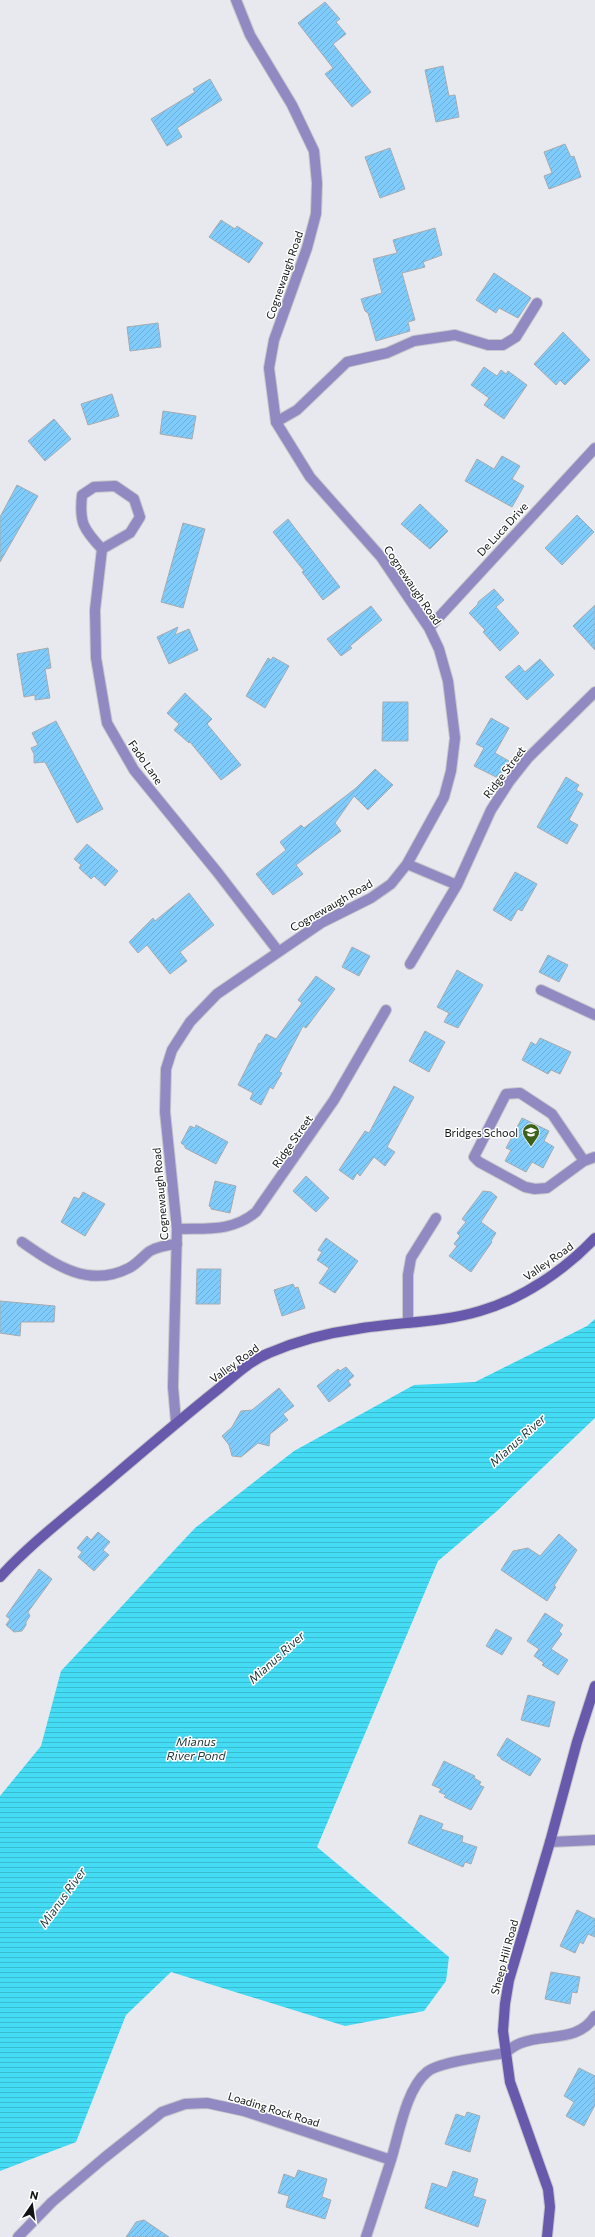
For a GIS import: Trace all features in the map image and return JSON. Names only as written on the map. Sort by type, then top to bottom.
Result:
[{"type":"main road","name":"Valley Road","points":[[0,1577],[26,1552],[176,1422],[249,1364],[266,1354],[300,1340],[357,1329],[432,1321],[480,1311],[525,1292],[560,1269],[583,1251],[595,1238]]},
{"type":"main road","name":"Sheep Hill Road","points":[[547,2237],[550,2207],[548,2189],[510,2082],[503,2031],[509,1980],[550,1842],[577,1742],[595,1686]]},
{"type":"street","name":"Cognewaugh Road","points":[[176,1422],[173,1387],[177,1229],[165,1112],[166,1070],[172,1050],[190,1022],[216,994],[321,923],[371,898],[391,884],[407,864],[444,797],[451,772],[455,738],[448,681],[439,649],[429,628],[381,557],[310,477],[276,422],[269,368],[274,340],[307,248],[316,214],[317,183],[314,151],[292,105],[250,35],[236,0]]},
{"type":"street","points":[[276,422],[297,410],[347,362],[387,353],[414,341],[455,335],[488,345],[503,346],[516,337],[537,303]]},
{"type":"street","name":"De Luca Drive","points":[[429,628],[595,448]]},
{"type":"street","points":[[115,486],[134,498],[140,517],[130,534],[102,548],[86,532],[80,516],[82,495],[94,487],[115,486]]},
{"type":"street","name":"Fado Lane","points":[[102,548],[95,610],[96,658],[107,723],[134,770],[218,873],[278,951]]},
{"type":"street","name":"Ridge Street","points":[[410,964],[457,885],[491,810],[509,782],[528,758],[595,692]]},
{"type":"street","points":[[407,864],[457,885]]},
{"type":"street","points":[[541,990],[595,1015]]},
{"type":"street","name":"Ridge Street","points":[[177,1229],[228,1227],[244,1222],[256,1212],[334,1100],[386,1010]]},
{"type":"street","points":[[584,1161],[552,1114],[520,1092],[506,1094],[474,1157],[485,1166],[525,1188],[535,1189],[547,1188],[584,1161],[595,1157]]},
{"type":"street","points":[[408,1323],[408,1275],[411,1258],[436,1218]]},
{"type":"street","points":[[22,1242],[58,1266],[78,1273],[98,1277],[128,1269],[150,1252],[161,1246],[177,1244]]},
{"type":"street","points":[[550,1842],[595,1840]]},
{"type":"street","points":[[366,2237],[410,2095],[417,2082],[428,2071],[439,2066],[505,2053],[522,2042],[570,2035],[591,2022],[595,2016]]},
{"type":"street","name":"Loading Rock Road","points":[[18,2237],[52,2202],[162,2112],[185,2104],[207,2103],[244,2112],[391,2160]]},
{"type":"water","name":"Mianus River Pond","points":[[595,1319],[595,1418],[497,1511],[438,1561],[317,1847],[449,1957],[446,1981],[424,2011],[345,2026],[171,1972],[126,2015],[76,2142],[0,2171],[0,1796],[41,1746],[61,1671],[195,1528],[294,1451],[414,1385],[475,1382],[587,1326]]},
{"type":"building","points":[[325,2],[340,19],[336,22],[346,34],[333,44],[371,92],[352,107],[325,74],[333,68],[298,23]]},
{"type":"building","points":[[443,66],[449,96],[455,95],[459,117],[436,122],[425,70]]},
{"type":"building","points":[[210,79],[222,100],[177,128],[182,137],[167,146],[151,119],[195,92],[193,89]]},
{"type":"building","points":[[565,144],[571,157],[574,156],[581,177],[549,189],[544,176],[552,173],[544,152]]},
{"type":"building","points":[[390,148],[405,189],[380,198],[365,157]]},
{"type":"building","points":[[221,220],[235,229],[237,226],[263,243],[249,263],[209,237]]},
{"type":"building","points":[[435,228],[442,255],[423,262],[425,267],[402,273],[415,320],[408,322],[410,331],[376,341],[368,313],[365,311],[361,299],[382,293],[373,259],[397,253],[393,240]]},
{"type":"building","points":[[494,273],[531,298],[518,318],[499,308],[496,313],[476,300]]},
{"type":"building","points":[[158,323],[161,347],[130,351],[127,327]]},
{"type":"building","points":[[563,332],[590,360],[565,385],[560,380],[556,385],[534,364]]},
{"type":"building","points":[[484,367],[497,376],[501,370],[506,374],[508,371],[527,385],[504,419],[484,405],[489,398],[471,385]]},
{"type":"building","points":[[112,394],[119,416],[88,425],[81,404]]},
{"type":"building","points":[[163,411],[196,416],[192,439],[160,434]]},
{"type":"building","points":[[54,419],[71,439],[45,461],[28,441]]},
{"type":"building","points":[[502,456],[520,466],[512,479],[524,486],[512,507],[465,481],[477,459],[494,469]]},
{"type":"building","points":[[17,485],[38,496],[0,562],[0,517]]},
{"type":"building","points":[[420,504],[448,531],[430,549],[401,524]]},
{"type":"building","points":[[577,515],[594,532],[562,565],[545,548]]},
{"type":"building","points":[[288,519],[340,587],[323,600],[302,572],[304,571],[273,532]]},
{"type":"building","points":[[183,523],[205,529],[183,608],[161,602]]},
{"type":"building","points":[[494,589],[504,600],[496,607],[519,633],[500,651],[483,632],[485,630],[469,613],[478,604],[478,602]]},
{"type":"building","points":[[595,605],[595,650],[573,626]]},
{"type":"building","points":[[371,606],[382,620],[350,646],[352,648],[341,656],[327,639]]},
{"type":"building","points":[[178,627],[175,635],[189,629],[198,650],[169,664],[157,637]]},
{"type":"building","points":[[48,648],[51,668],[45,669],[50,698],[35,700],[35,695],[24,697],[17,654]]},
{"type":"building","points":[[273,657],[289,666],[265,708],[246,696],[268,658],[271,660]]},
{"type":"building","points":[[540,659],[554,675],[527,700],[505,677],[519,665],[525,672]]},
{"type":"building","points":[[185,693],[212,719],[207,724],[241,765],[221,780],[190,742],[189,743],[174,730],[179,724],[167,713]]},
{"type":"building","points":[[383,702],[408,702],[408,741],[382,741]]},
{"type":"building","points":[[491,718],[509,728],[495,753],[509,761],[498,778],[474,766],[484,748],[476,744]]},
{"type":"building","points":[[56,721],[103,809],[77,823],[45,762],[34,763],[34,754],[31,748],[38,745],[32,733]]},
{"type":"building","points":[[375,769],[393,785],[368,810],[354,796],[335,823],[341,831],[296,865],[303,874],[273,895],[256,874],[286,850],[280,842],[301,825],[304,828],[356,788]]},
{"type":"building","points":[[566,777],[579,785],[576,790],[583,794],[569,820],[578,825],[567,844],[537,827]]},
{"type":"building","points":[[87,844],[118,871],[105,886],[94,876],[91,879],[79,868],[81,865],[74,859]]},
{"type":"building","points":[[515,872],[537,884],[522,911],[518,909],[511,921],[493,910]]},
{"type":"building","points":[[189,893],[214,925],[180,952],[187,961],[170,974],[147,945],[138,953],[129,942],[153,918],[155,921]]},
{"type":"building","points":[[352,947],[370,956],[359,976],[342,967]]},
{"type":"building","points":[[548,955],[568,965],[559,982],[539,972]]},
{"type":"building","points":[[457,970],[483,985],[458,1028],[444,1022],[449,1013],[437,1007]]},
{"type":"building","points":[[316,976],[335,989],[306,1028],[303,1026],[279,1072],[282,1073],[273,1089],[270,1087],[261,1105],[250,1099],[253,1093],[238,1085],[259,1043],[260,1044],[266,1034],[276,1039],[302,1003],[298,1000]]},
{"type":"building","points":[[425,1031],[445,1042],[429,1072],[409,1061]]},
{"type":"building","points":[[540,1038],[571,1052],[560,1074],[551,1070],[548,1074],[522,1060],[531,1042],[536,1045]]},
{"type":"building","points":[[394,1086],[414,1097],[387,1147],[395,1152],[385,1166],[374,1157],[360,1176],[357,1173],[353,1180],[339,1170],[365,1131],[369,1133]]},
{"type":"building","points":[[522,1118],[549,1131],[544,1141],[554,1147],[543,1168],[532,1162],[526,1172],[505,1161],[511,1150],[506,1148]]},
{"type":"building","points":[[196,1125],[228,1142],[216,1164],[185,1148],[185,1146],[181,1143],[190,1126],[195,1128]]},
{"type":"building","points":[[306,1176],[329,1198],[316,1212],[293,1191]]},
{"type":"building","points":[[215,1181],[236,1186],[230,1213],[211,1209],[209,1206]]},
{"type":"building","points":[[483,1191],[491,1192],[497,1197],[481,1222],[496,1233],[491,1241],[492,1242],[471,1272],[449,1256],[457,1246],[454,1244],[460,1236],[457,1233],[466,1222],[462,1219]]},
{"type":"building","points":[[83,1192],[105,1204],[85,1236],[61,1222],[74,1197],[79,1199]]},
{"type":"building","points":[[326,1238],[358,1261],[335,1293],[319,1283],[329,1268],[317,1260],[322,1252],[318,1250]]},
{"type":"building","points":[[197,1269],[221,1269],[220,1304],[196,1304]]},
{"type":"building","points":[[293,1284],[295,1288],[298,1287],[305,1308],[282,1316],[274,1290]]},
{"type":"building","points":[[0,1301],[55,1306],[54,1322],[21,1322],[20,1336],[0,1333]]},
{"type":"building","points":[[346,1367],[354,1376],[348,1381],[351,1385],[329,1402],[317,1386],[338,1369],[340,1371]]},
{"type":"building","points":[[279,1388],[294,1406],[283,1414],[288,1420],[270,1434],[269,1446],[258,1443],[241,1457],[232,1456],[229,1445],[222,1436],[232,1427],[241,1411],[252,1410]]},
{"type":"building","points":[[98,1532],[110,1542],[103,1550],[109,1555],[94,1571],[78,1557],[82,1552],[77,1548],[87,1536],[91,1540]]},
{"type":"building","points":[[559,1534],[577,1550],[554,1586],[556,1587],[547,1601],[501,1570],[513,1551],[528,1548],[540,1556]]},
{"type":"building","points":[[39,1569],[52,1579],[28,1612],[30,1616],[22,1631],[14,1632],[6,1625],[10,1619],[6,1616]]},
{"type":"building","points":[[545,1613],[563,1625],[559,1631],[562,1634],[551,1649],[568,1660],[558,1675],[542,1665],[544,1663],[534,1656],[539,1649],[527,1641]]},
{"type":"building","points":[[496,1629],[512,1638],[502,1655],[486,1646]]},
{"type":"building","points":[[528,1695],[555,1702],[549,1727],[521,1720]]},
{"type":"building","points":[[507,1738],[541,1759],[530,1776],[501,1759],[497,1755]]},
{"type":"building","points":[[444,1761],[475,1776],[474,1778],[481,1782],[479,1785],[484,1787],[471,1810],[444,1797],[446,1795],[439,1792],[441,1789],[432,1785]]},
{"type":"building","points":[[420,1815],[443,1824],[441,1829],[463,1836],[462,1842],[477,1847],[471,1864],[465,1862],[463,1867],[408,1843]]},
{"type":"building","points":[[577,1910],[595,1919],[595,1937],[588,1934],[583,1944],[580,1942],[575,1953],[560,1946]]},
{"type":"building","points":[[551,1972],[580,1977],[577,1993],[572,1992],[570,2004],[545,1999]]},
{"type":"building","points":[[579,2068],[595,2076],[595,2105],[584,2126],[566,2116],[574,2102],[564,2096]]},
{"type":"building","points":[[467,2112],[480,2116],[470,2152],[445,2144],[456,2114],[465,2117]]},
{"type":"building","points":[[298,2170],[327,2179],[322,2197],[331,2200],[325,2219],[286,2207],[289,2196],[278,2193],[284,2174],[295,2178]]},
{"type":"building","points":[[453,2171],[478,2179],[473,2196],[486,2200],[478,2227],[425,2208],[432,2183],[447,2188]]},
{"type":"building","points":[[144,2220],[169,2237],[126,2237],[136,2222]]},
{"type":"place","name":"Bridges School","points":[[531,1147]]},
{"type":"water label","name":"Mianus River","points":[[517,1440]]},
{"type":"water label","name":"Mianus River","points":[[276,1657]]},
{"type":"water label","name":"Mianus River","points":[[62,1897]]}]
